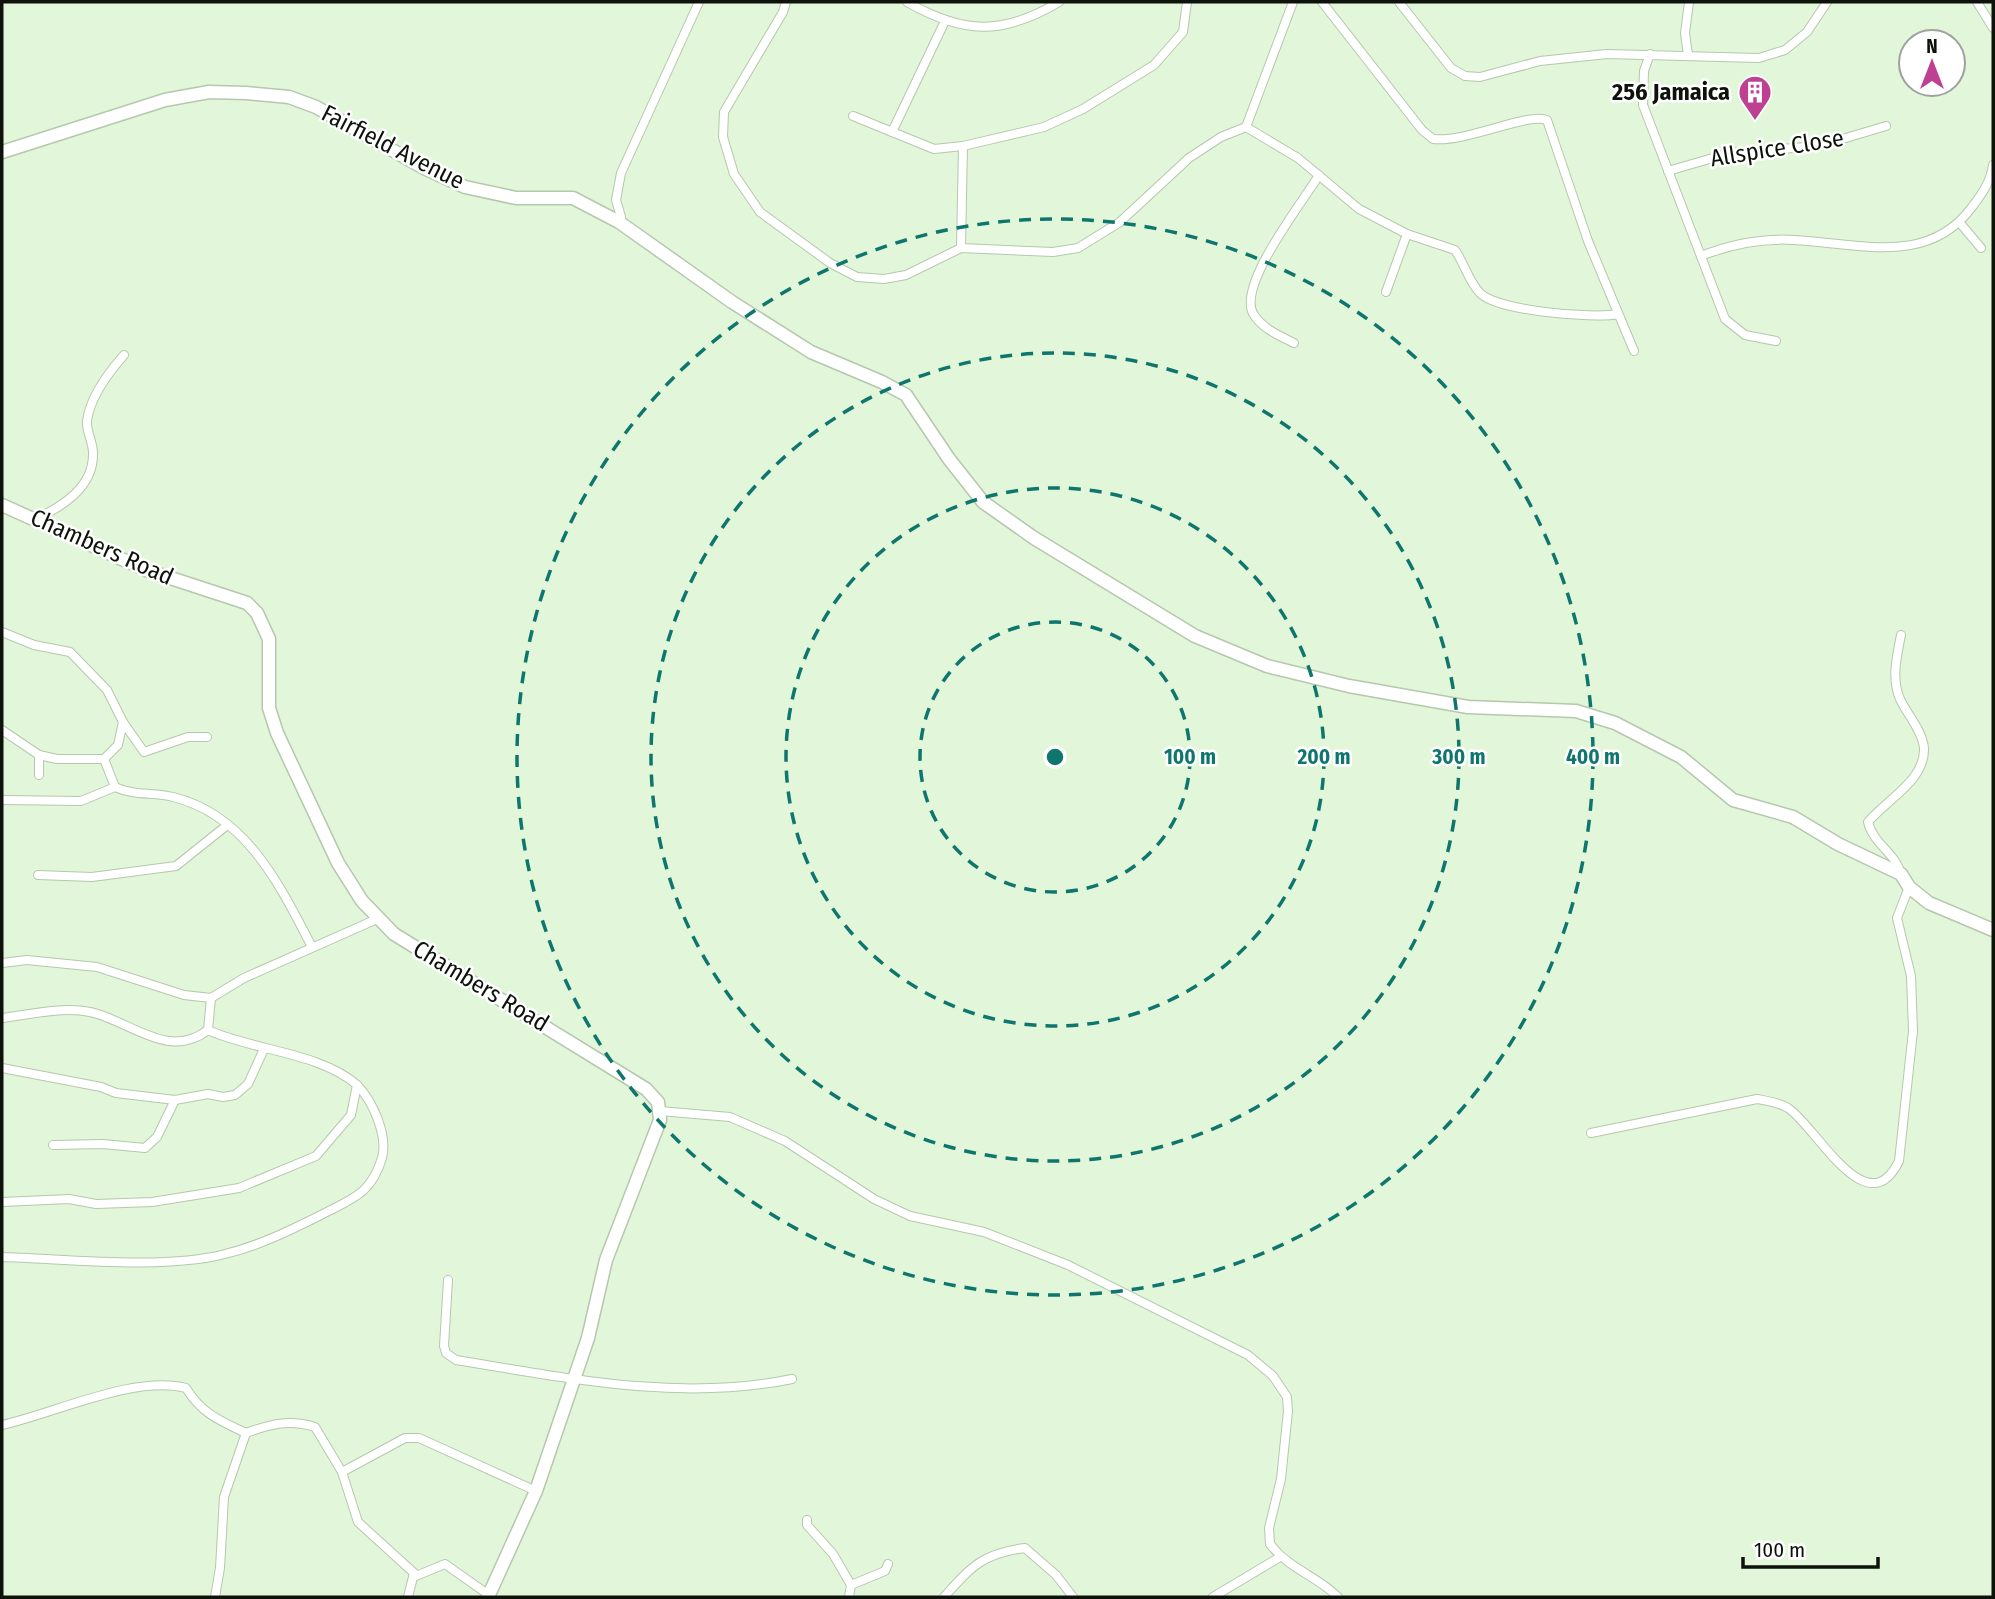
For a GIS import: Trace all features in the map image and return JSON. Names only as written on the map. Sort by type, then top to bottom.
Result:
[{"type":"street","points":[[619,222],[621,217],[616,200],[621,173],[699,2]]},
{"type":"street","points":[[786,2],[783,12],[724,112],[723,137],[734,174],[760,212],[830,263],[857,276],[884,279],[906,275],[961,248],[1052,252],[1078,248],[1120,222],[1189,158],[1221,137],[1246,127],[1293,2]]},
{"type":"street","points":[[907,2],[945,21],[984,29],[1004,26],[1059,2]]},
{"type":"street","points":[[853,116],[934,149],[963,146],[1044,127],[1083,109],[1154,65],[1183,32],[1187,2]]},
{"type":"street","points":[[1322,2],[1422,130],[1433,139],[1472,137],[1531,118],[1546,120],[1588,241],[1634,351]]},
{"type":"street","points":[[1399,2],[1451,68],[1465,76],[1480,77],[1540,61],[1571,58],[1650,54],[1759,58],[1785,50],[1807,32],[1827,2]]},
{"type":"street","points":[[1688,55],[1685,33],[1689,2]]},
{"type":"street","points":[[1977,2],[1993,28]]},
{"type":"street","points":[[892,132],[945,21]]},
{"type":"street","points":[[1650,54],[1644,71],[1643,105],[1725,319],[1745,335],[1776,341]]},
{"type":"street","name":"Fairfield Avenue","points":[[2,152],[165,100],[209,92],[289,97],[347,123],[424,168],[465,187],[516,198],[573,198],[619,222],[732,302],[811,352],[906,395],[948,460],[983,502],[1034,538],[1195,636],[1267,666],[1349,686],[1468,707],[1576,711],[1615,723],[1681,757],[1733,800],[1793,817],[1838,844],[1901,874]]},
{"type":"street","name":"Allspice Close","points":[[1668,171],[1730,153],[1819,146],[1886,126]]},
{"type":"street","points":[[1246,127],[1298,158],[1359,209],[1407,234],[1455,250],[1478,291],[1489,301],[1520,309],[1618,314]]},
{"type":"street","points":[[961,248],[963,146]]},
{"type":"street","points":[[1701,256],[1727,246],[1793,240],[1901,248],[1931,242],[1961,223],[1992,177],[1993,165]]},
{"type":"street","points":[[1294,343],[1265,327],[1253,315],[1249,303],[1250,291],[1258,272],[1319,176]]},
{"type":"street","points":[[1961,223],[1981,248]]},
{"type":"street","points":[[1386,292],[1407,234]]},
{"type":"street","points":[[36,519],[69,503],[92,468],[93,451],[86,423],[93,402],[111,370],[124,355]]},
{"type":"street","name":"Chambers Road","points":[[2,505],[146,570],[247,603],[257,613],[269,639],[268,697],[277,733],[338,863],[377,919],[394,934],[646,1089],[658,1102],[660,1111]]},
{"type":"street","points":[[2,632],[34,645],[70,652],[107,690],[123,722],[144,752],[188,737],[207,737]]},
{"type":"street","points":[[1901,635],[1895,680],[1900,698],[1918,724],[1924,752],[1914,778],[1868,822],[1871,836],[1898,862],[1909,887],[1929,903],[1993,930]]},
{"type":"street","points":[[2,730],[39,755],[57,759],[104,759],[118,745],[123,722]]},
{"type":"street","points":[[39,755],[39,775]]},
{"type":"street","points":[[104,759],[115,787],[126,792],[174,797],[216,816],[246,840],[273,872],[312,947]]},
{"type":"street","points":[[2,800],[81,801],[115,787]]},
{"type":"street","points":[[38,875],[92,877],[176,866],[226,826]]},
{"type":"street","points":[[1591,1133],[1757,1099],[1772,1101],[1800,1117],[1845,1170],[1858,1179],[1873,1183],[1888,1178],[1899,1161],[1913,1031],[1911,976],[1897,918],[1909,887]]},
{"type":"street","points":[[2,963],[27,960],[97,967],[184,995],[211,998],[243,978],[377,919]]},
{"type":"street","points":[[2,1018],[54,1012],[91,1012],[142,1035],[171,1041],[198,1037],[208,1030],[211,998]]},
{"type":"street","points":[[2,1257],[180,1261],[225,1255],[278,1237],[349,1200],[375,1181],[385,1146],[371,1106],[357,1085],[326,1067],[229,1040],[208,1030]]},
{"type":"street","points":[[2,1068],[101,1087],[116,1093],[175,1100],[208,1094],[223,1097],[234,1094],[248,1084],[264,1049]]},
{"type":"street","points":[[2,1202],[69,1199],[96,1204],[152,1202],[239,1188],[316,1157],[351,1115],[357,1085]]},
{"type":"street","points":[[53,1145],[103,1144],[145,1148],[158,1137],[175,1100]]},
{"type":"street","points":[[408,1597],[416,1576],[445,1564],[488,1596],[536,1491],[588,1338],[606,1260],[657,1128],[660,1111],[730,1117],[785,1141],[874,1199],[910,1216],[984,1232],[1068,1265],[1248,1355],[1273,1376],[1287,1397],[1282,1479],[1269,1528],[1270,1544],[1280,1557],[1338,1597]]},
{"type":"street","points":[[448,1280],[444,1346],[448,1357],[575,1379],[708,1391],[749,1388],[792,1379]]},
{"type":"street","points":[[2,1424],[166,1383],[186,1388],[196,1405],[208,1415],[246,1433],[274,1423],[296,1421],[315,1427],[342,1472],[358,1521],[416,1576]]},
{"type":"street","points":[[215,1597],[220,1568],[224,1497],[246,1433]]},
{"type":"street","points":[[342,1472],[405,1438],[419,1438],[536,1491]]},
{"type":"street","points":[[807,1520],[807,1525],[832,1554],[851,1585],[849,1597]]},
{"type":"street","points":[[944,1597],[979,1560],[1000,1551],[1025,1548],[1056,1575],[1073,1597]]},
{"type":"street","points":[[1213,1597],[1280,1557]]},
{"type":"street","points":[[851,1585],[885,1572],[888,1564]]},
{"type":"place","name":"256 Jamaica","points":[[1755,122]]}]
